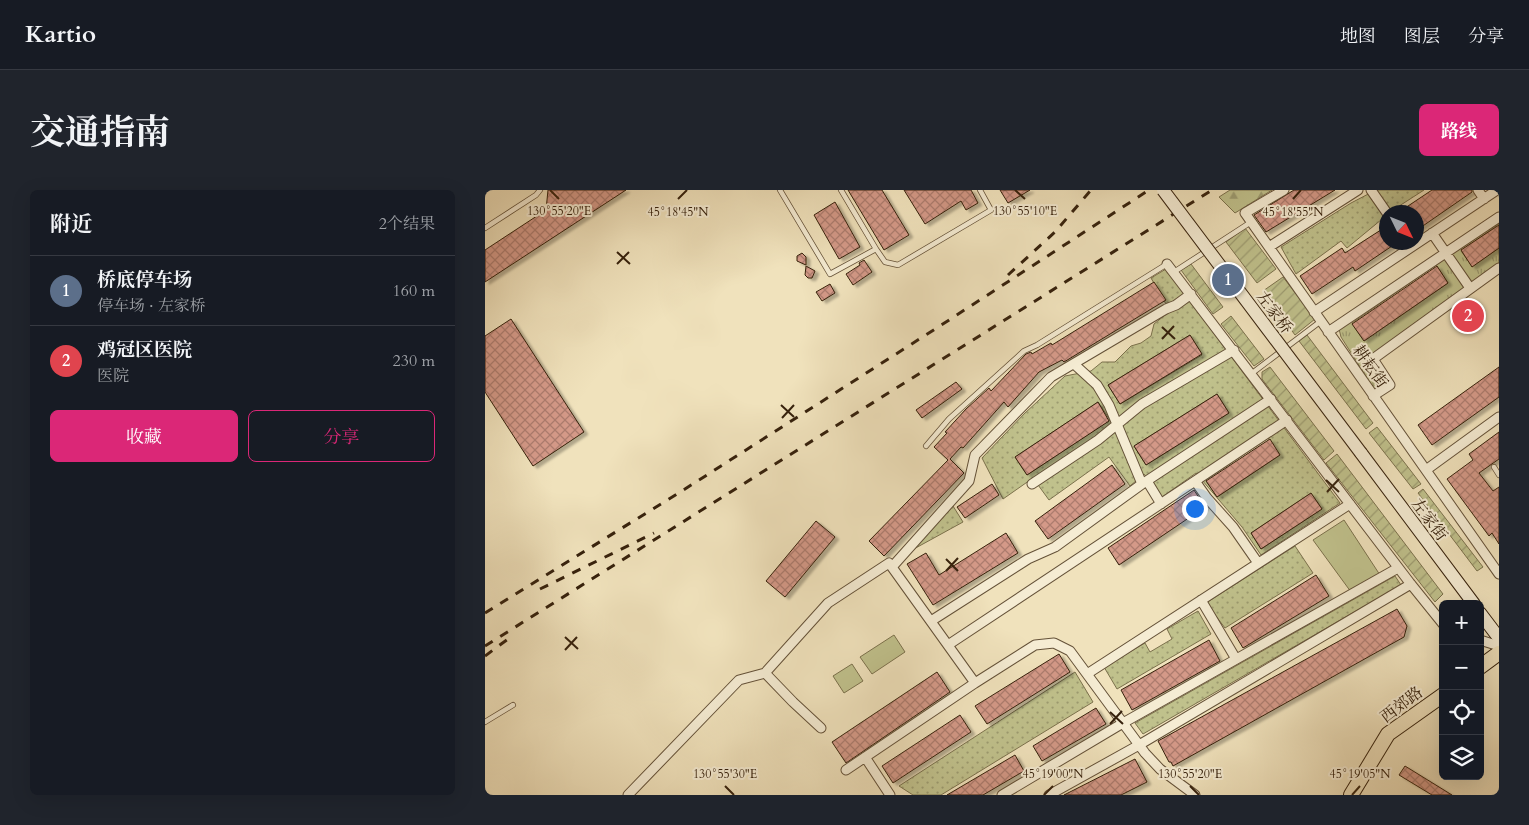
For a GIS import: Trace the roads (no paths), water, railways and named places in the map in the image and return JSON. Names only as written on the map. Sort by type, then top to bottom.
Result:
[{"type":"main road","name":"左家桥","points":[[1163,190],[1361,453]]},
{"type":"main road","name":"左家街","points":[[1361,453],[1470,600]]},
{"type":"main road","points":[[1484,618],[1499,638]]},
{"type":"main road","points":[[1484,664],[1499,654]]},
{"type":"main road","name":"西郊路","points":[[1351,795],[1388,734],[1439,698]]},
{"type":"street","points":[[1251,222],[1245,213],[1284,190]]},
{"type":"street","points":[[1269,247],[1358,190]]},
{"type":"street","points":[[1371,190],[1381,205]]},
{"type":"street","points":[[1478,190],[1483,199]]},
{"type":"street","points":[[1424,237],[1483,199],[1497,194]]},
{"type":"street","points":[[1328,332],[1499,217]]},
{"type":"street","name":"耕耘街","points":[[1251,222],[1499,574]]},
{"type":"street","points":[[1432,233],[1470,288]]},
{"type":"street","points":[[1314,312],[1401,250]]},
{"type":"street","points":[[1167,264],[1398,568],[1439,619]]},
{"type":"street","points":[[1373,396],[1390,385],[1373,359],[1499,268]]},
{"type":"street","points":[[892,567],[969,481],[975,455],[1051,377],[1167,309],[1176,306],[1191,294]]},
{"type":"street","points":[[1032,484],[1098,440],[1142,404],[1234,350]]},
{"type":"street","points":[[1074,364],[1097,385],[1109,405],[1145,483],[1161,504]]},
{"type":"street","points":[[931,621],[1029,559],[1055,547],[1145,483],[1271,399]]},
{"type":"street","points":[[1426,470],[1499,417]]},
{"type":"street","points":[[948,645],[1287,420]]},
{"type":"street","points":[[1195,481],[1207,498],[1233,527],[1258,563]]},
{"type":"street","points":[[1087,674],[1350,504]]},
{"type":"street","points":[[628,795],[739,680],[765,673],[828,604],[889,563],[975,683]]},
{"type":"street","points":[[1002,795],[1123,723],[1398,568]]},
{"type":"street","points":[[1049,795],[1139,745],[1411,584]]},
{"type":"street","points":[[1201,600],[1236,659]]},
{"type":"street","points":[[1484,641],[1499,646]]},
{"type":"street","points":[[846,770],[1035,645],[1054,643],[1070,651],[1139,745],[1160,769],[1195,795]]},
{"type":"street","points":[[765,673],[821,728]]},
{"type":"street","points":[[865,757],[890,795]]},
{"type":"lane","points":[[485,228],[536,195],[540,190]]},
{"type":"lane","points":[[780,190],[830,274],[876,249]]},
{"type":"lane","points":[[841,190],[885,262],[897,265],[991,210],[979,190]]},
{"type":"lane","points":[[1174,272],[1251,222]]},
{"type":"lane","points":[[927,446],[949,420],[1024,351],[1037,345],[1167,264]]},
{"type":"lane","points":[[1251,374],[1321,321]]},
{"type":"lane","points":[[1493,467],[1499,475]]},
{"type":"lane","points":[[485,722],[513,705]]},
{"type":"railway","points":[[1008,275],[1055,232],[1091,190]]},
{"type":"railway","points":[[485,613],[685,489],[1149,190]]},
{"type":"railway","points":[[485,646],[1212,190]]},
{"type":"railway","points":[[540,589],[654,533]]},
{"type":"railway","points":[[485,656],[508,639]]},
{"type":"place","name":"桥底停车场","points":[[1228,280]]},
{"type":"place","name":"鸡冠区医院","points":[[1468,316]]}]
